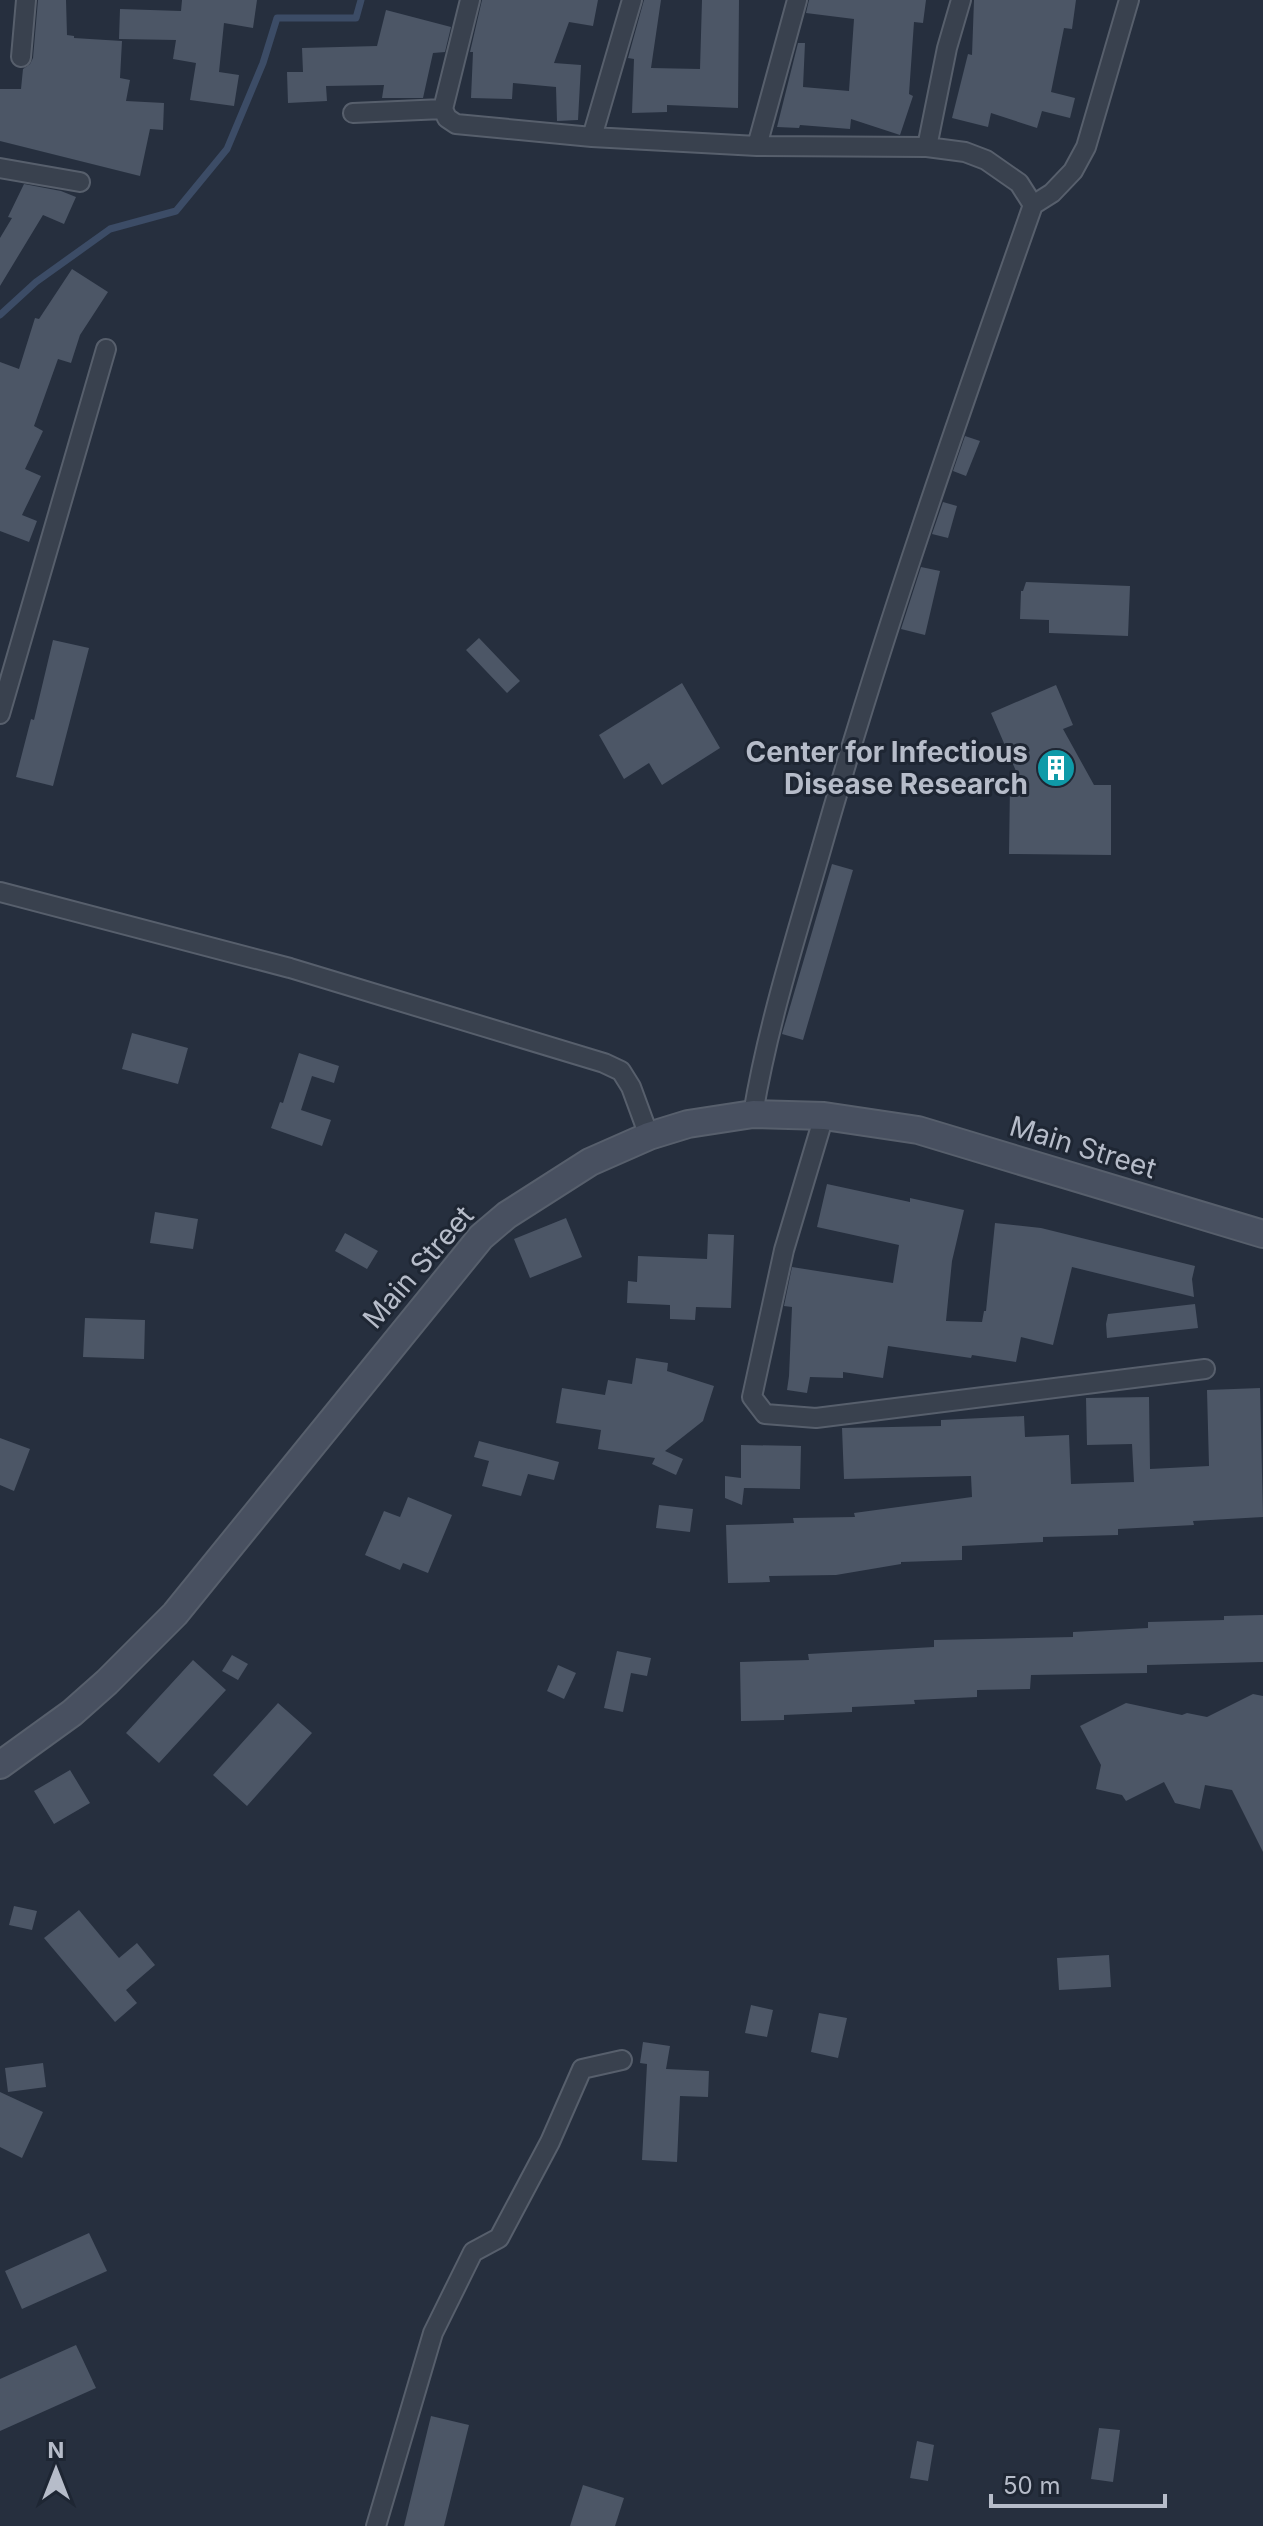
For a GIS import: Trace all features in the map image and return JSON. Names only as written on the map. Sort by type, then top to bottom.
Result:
[{"type":"main road","name":"Main Street","points":[[0,1765],[72,1713],[175,1614],[481,1237],[507,1215],[590,1162],[649,1136],[688,1124],[753,1114],[824,1116],[918,1130],[1263,1234]]},
{"type":"street","points":[[21,57],[26,0]]},
{"type":"street","points":[[470,0],[443,109],[447,118],[456,124],[592,137],[757,146],[927,147],[965,152],[986,160],[1019,183],[1033,205]]},
{"type":"street","points":[[592,137],[632,0]]},
{"type":"street","points":[[757,146],[797,0]]},
{"type":"street","points":[[927,147],[947,48],[961,0]]},
{"type":"street","points":[[753,1114],[763,1053],[845,765],[970,384],[1033,205],[1052,193],[1073,171],[1086,147],[1129,0]]},
{"type":"street","points":[[353,113],[443,109]]},
{"type":"street","points":[[0,168],[80,182]]},
{"type":"street","points":[[0,714],[106,349]]},
{"type":"street","points":[[0,892],[290,968],[604,1063],[621,1071],[631,1087],[649,1136]]},
{"type":"street","points":[[824,1116],[784,1250],[752,1397],[765,1414],[816,1418],[1205,1369]]},
{"type":"street","points":[[376,2526],[433,2333],[473,2252],[499,2238],[550,2142],[582,2069],[622,2060]]},
{"type":"building","points":[[38,0],[66,0],[67,35],[122,41],[120,78],[130,80],[126,101],[164,103],[163,130],[150,129],[140,176],[0,141],[0,89],[21,89],[23,69],[33,58]]},
{"type":"building","points":[[182,0],[257,0],[253,28],[224,23],[219,72],[239,75],[234,106],[190,100],[196,63],[173,59],[176,40],[119,39],[120,9],[181,11]]},
{"type":"building","points":[[482,0],[598,0],[593,26],[569,22],[554,63],[581,65],[578,120],[557,121],[556,87],[513,83],[512,99],[471,98],[473,52],[470,52]]},
{"type":"building","points":[[644,0],[661,0],[651,68],[700,69],[702,0],[739,0],[738,108],[667,105],[667,112],[632,113],[634,59],[628,58]]},
{"type":"building","points":[[809,0],[926,0],[923,23],[914,22],[909,94],[913,96],[900,135],[851,119],[850,129],[800,125],[799,128],[777,127],[798,43],[805,43],[803,87],[849,91],[854,19],[806,13]]},
{"type":"building","points":[[974,0],[1076,0],[1072,29],[1064,28],[1051,92],[1075,98],[1070,118],[1042,111],[1037,128],[991,113],[988,127],[952,118],[968,54],[972,55]]},
{"type":"building","points":[[386,10],[451,27],[445,52],[433,53],[423,98],[382,98],[384,85],[326,86],[327,101],[288,103],[287,72],[303,72],[302,48],[377,46]]},
{"type":"building","points":[[24,184],[76,197],[64,224],[43,215],[0,286],[0,238],[12,218],[8,217]]},
{"type":"building","points":[[72,269],[108,292],[80,335],[71,363],[58,359],[34,426],[43,431],[25,469],[41,476],[22,515],[37,521],[29,542],[0,531],[0,362],[19,369],[35,318],[39,319]]},
{"type":"building","points":[[965,436],[980,441],[966,476],[953,471]]},
{"type":"building","points":[[943,502],[957,506],[948,538],[932,534]]},
{"type":"building","points":[[921,567],[940,571],[925,635],[901,629]]},
{"type":"building","points":[[1026,582],[1130,586],[1128,636],[1049,633],[1049,620],[1020,619],[1021,591]]},
{"type":"building","points":[[479,638],[520,681],[507,693],[466,650]]},
{"type":"building","points":[[53,640],[89,648],[53,786],[16,777],[31,719],[34,720]]},
{"type":"building","points":[[682,683],[720,748],[662,785],[649,763],[624,779],[599,735]]},
{"type":"building","name":"Center for Infectious Disease Research","points":[[1056,685],[1073,725],[1063,729],[1094,785],[1111,785],[1111,855],[1009,854],[1010,784],[1022,785],[991,713]]},
{"type":"building","points":[[832,864],[853,870],[803,1040],[782,1034]]},
{"type":"building","points":[[132,1033],[188,1048],[178,1084],[122,1069]]},
{"type":"building","points":[[299,1053],[339,1066],[334,1083],[312,1076],[301,1110],[331,1120],[322,1146],[271,1128],[280,1102],[283,1103]]},
{"type":"building","points":[[827,1184],[964,1210],[952,1261],[946,1321],[982,1322],[986,1311],[995,1223],[1041,1228],[1195,1266],[1192,1279],[1194,1297],[1072,1267],[1053,1345],[1021,1337],[1016,1362],[888,1346],[883,1378],[843,1372],[843,1378],[810,1377],[807,1393],[787,1390],[792,1307],[784,1306],[792,1267],[893,1283],[899,1245],[817,1227]]},
{"type":"building","points":[[155,1212],[198,1219],[193,1249],[150,1243]]},
{"type":"building","points":[[566,1218],[582,1257],[530,1278],[514,1239]]},
{"type":"building","points":[[345,1233],[378,1251],[367,1269],[335,1251]]},
{"type":"building","points":[[708,1234],[734,1235],[731,1308],[696,1307],[695,1320],[670,1319],[670,1305],[627,1303],[628,1281],[637,1282],[638,1256],[707,1259]]},
{"type":"building","points":[[1195,1304],[1198,1328],[1107,1338],[1108,1314]]},
{"type":"building","points":[[85,1318],[145,1320],[144,1359],[83,1357]]},
{"type":"building","points":[[636,1358],[668,1363],[667,1371],[714,1386],[703,1421],[665,1451],[683,1459],[676,1475],[652,1464],[655,1458],[598,1449],[601,1430],[556,1423],[562,1388],[605,1395],[608,1380],[632,1384]]},
{"type":"building","points":[[1260,1388],[1263,1517],[1118,1529],[1118,1535],[1043,1537],[1043,1542],[962,1546],[962,1560],[901,1562],[836,1575],[769,1576],[770,1582],[728,1583],[726,1525],[794,1523],[793,1518],[855,1517],[854,1513],[972,1497],[971,1476],[844,1479],[842,1428],[941,1426],[941,1420],[1024,1416],[1025,1437],[1069,1435],[1071,1484],[1134,1482],[1132,1444],[1087,1445],[1086,1398],[1149,1397],[1150,1469],[1209,1466],[1207,1390]]},
{"type":"building","points":[[0,1438],[30,1449],[14,1491],[0,1485]]},
{"type":"building","points":[[479,1441],[559,1462],[554,1480],[528,1474],[521,1496],[482,1486],[489,1461],[474,1457]]},
{"type":"building","points":[[741,1445],[801,1446],[800,1489],[744,1488],[742,1505],[725,1498],[725,1476],[741,1478]]},
{"type":"building","points":[[408,1497],[452,1515],[428,1573],[403,1563],[400,1570],[365,1555],[384,1511],[400,1517]]},
{"type":"building","points":[[659,1505],[693,1509],[690,1532],[656,1528]]},
{"type":"building","points":[[1263,1615],[1263,1662],[1147,1665],[1147,1673],[1031,1675],[1030,1689],[977,1690],[977,1697],[914,1700],[915,1704],[852,1707],[852,1712],[784,1715],[784,1720],[741,1721],[740,1662],[809,1660],[808,1654],[934,1647],[934,1640],[1073,1637],[1073,1632],[1148,1628],[1148,1622],[1224,1620],[1224,1616]]},
{"type":"building","points":[[617,1651],[651,1658],[647,1676],[631,1673],[623,1712],[604,1708]]},
{"type":"building","points":[[232,1655],[248,1664],[238,1680],[222,1671]]},
{"type":"building","points":[[193,1660],[226,1690],[159,1763],[126,1733]]},
{"type":"building","points":[[558,1665],[576,1673],[564,1699],[547,1691]]},
{"type":"building","points":[[1253,1694],[1263,1696],[1263,1852],[1232,1790],[1205,1785],[1200,1809],[1175,1803],[1164,1782],[1126,1801],[1122,1795],[1096,1789],[1101,1765],[1080,1726],[1126,1703],[1207,1717]]},
{"type":"building","points":[[278,1703],[312,1733],[247,1806],[213,1775]]},
{"type":"building","points":[[70,1770],[90,1803],[54,1824],[34,1791]]},
{"type":"building","points":[[14,1906],[37,1911],[32,1930],[9,1925]]},
{"type":"building","points":[[79,1910],[119,1958],[137,1943],[155,1965],[126,1990],[137,2003],[115,2022],[44,1938]]},
{"type":"building","points":[[1109,1955],[1111,1987],[1059,1990],[1057,1958]]},
{"type":"building","points":[[751,2005],[773,2010],[767,2037],[745,2033]]},
{"type":"building","points":[[819,2013],[847,2018],[838,2058],[811,2052]]},
{"type":"building","points":[[643,2042],[670,2046],[666,2069],[709,2071],[708,2097],[680,2096],[677,2162],[642,2160],[647,2064],[640,2063]]},
{"type":"building","points":[[43,2063],[46,2087],[8,2092],[5,2068]]},
{"type":"building","points":[[0,2092],[43,2112],[22,2158],[0,2147]]},
{"type":"building","points":[[89,2233],[107,2271],[22,2309],[5,2271]]},
{"type":"building","points":[[76,2345],[96,2388],[0,2431],[0,2379]]},
{"type":"building","points":[[431,2416],[469,2425],[444,2526],[404,2526]]},
{"type":"building","points":[[1099,2428],[1120,2430],[1113,2482],[1091,2479]]},
{"type":"building","points":[[917,2441],[934,2445],[928,2481],[910,2478]]},
{"type":"building","points":[[583,2485],[624,2498],[615,2526],[570,2526]]},
{"type":"waterway","points":[[0,315],[36,282],[110,229],[176,211],[227,149],[263,63],[277,18],[356,18],[361,0]]},
{"type":"place","name":"Center for Infectious Disease Research","points":[[1056,768]]}]
